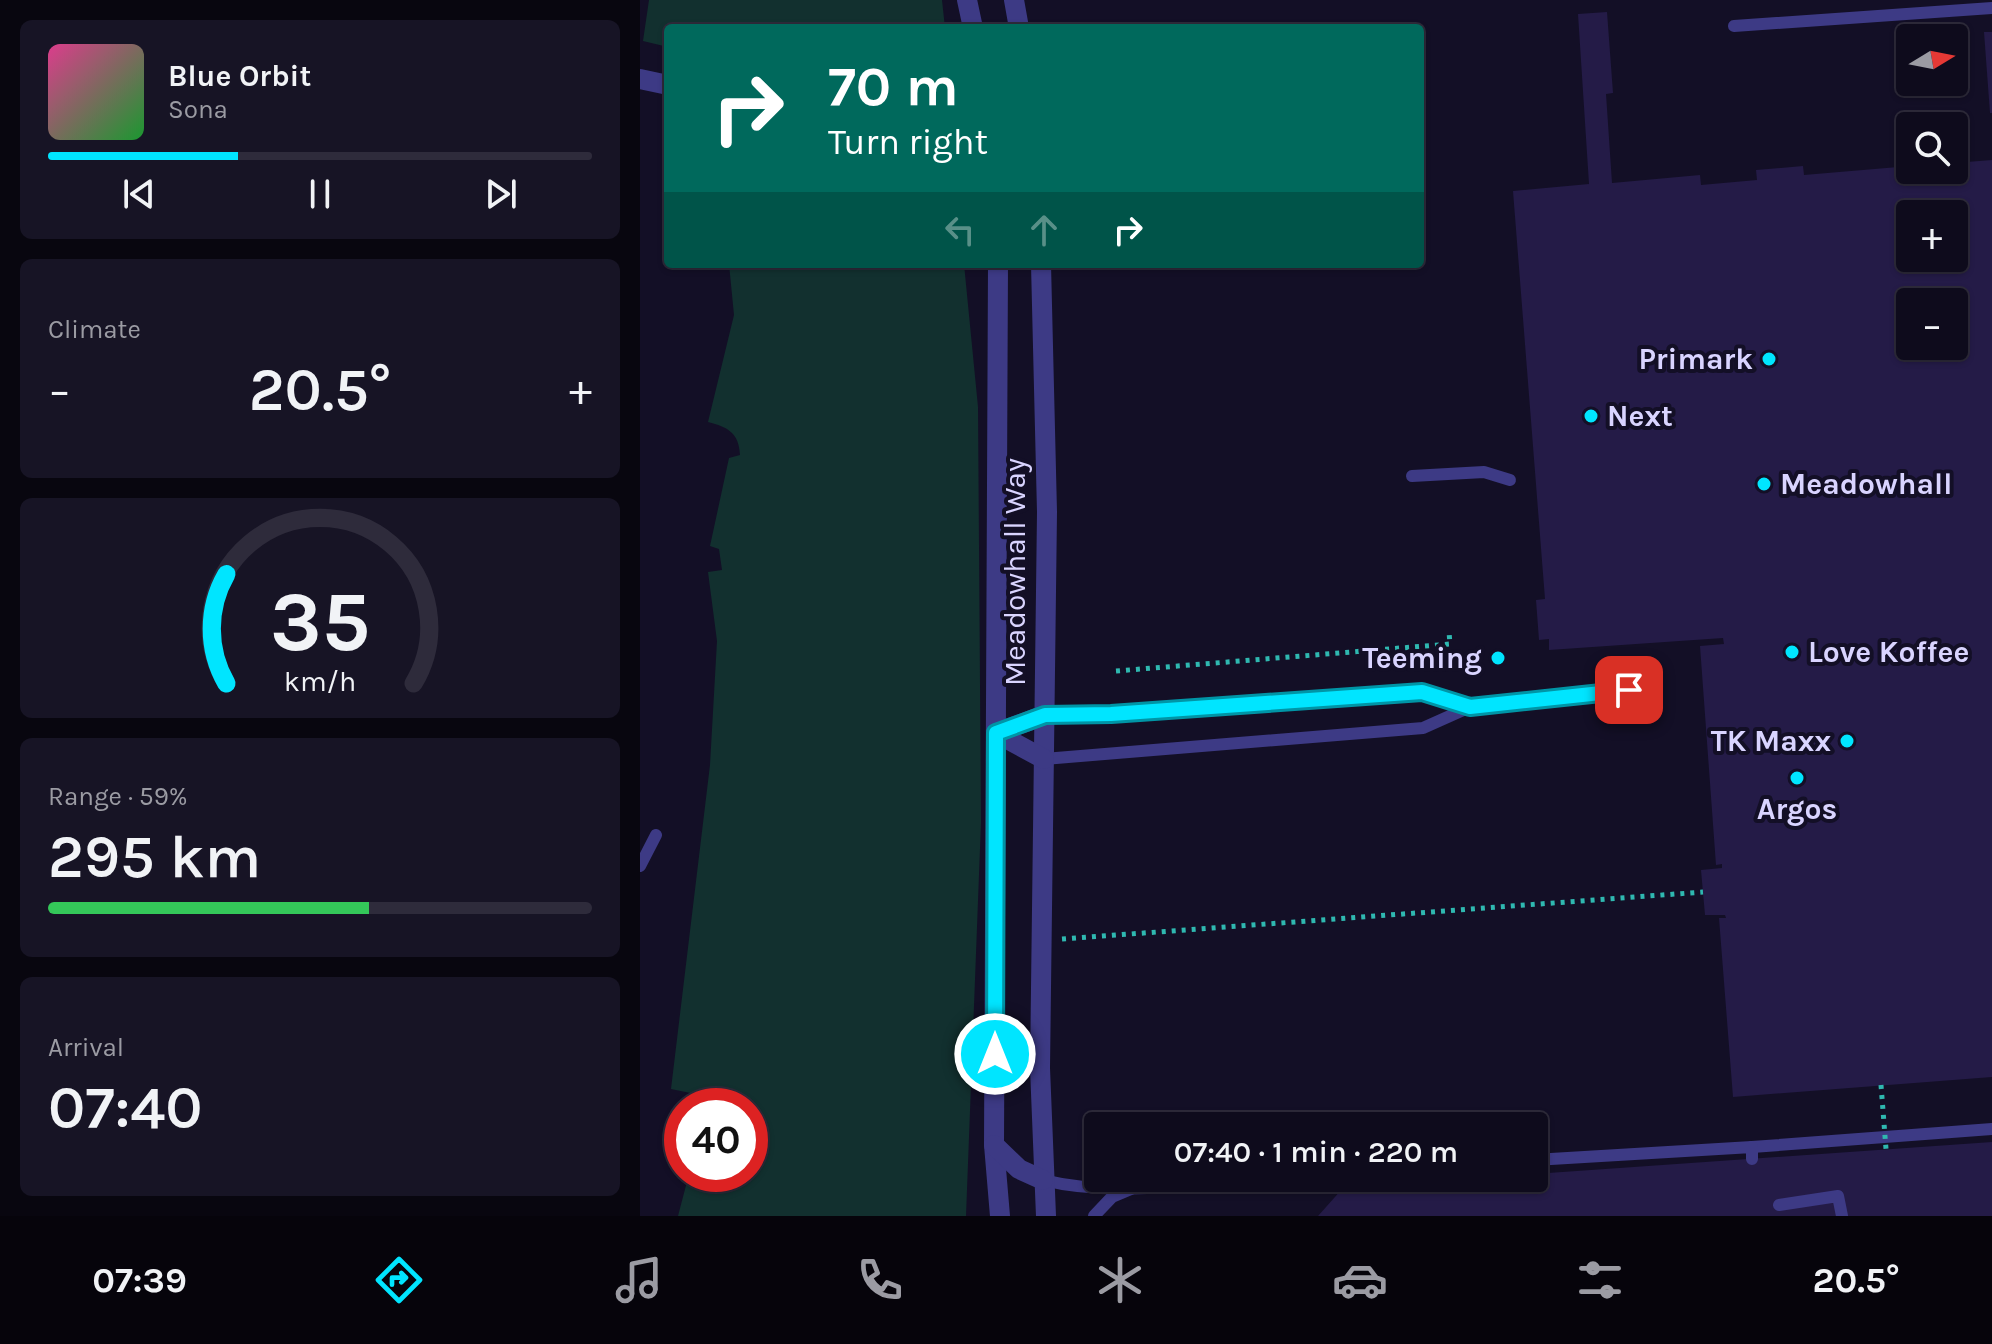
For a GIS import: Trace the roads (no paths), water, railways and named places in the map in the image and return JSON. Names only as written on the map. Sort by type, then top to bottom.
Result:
[{"type":"street","points":[[967,0],[972,24]]},
{"type":"street","points":[[1014,0],[1018,24]]},
{"type":"street","points":[[640,79],[664,84]]},
{"type":"street","name":"Meadowhall Way","points":[[998,268],[994,1145],[1000,1216]]},
{"type":"street","name":"Meadowhall Way","points":[[1041,268],[1047,512],[1041,941],[1046,1216]]},
{"type":"street","points":[[996,733],[1045,715]]},
{"type":"street","points":[[996,733],[1044,759]]},
{"type":"street","points":[[994,1145],[1019,1169],[1043,1180]]},
{"type":"lane","points":[[1734,26],[1992,8]]},
{"type":"lane","points":[[1412,476],[1484,472],[1510,480]]},
{"type":"lane","points":[[1044,759],[1423,728],[1470,707],[1657,688]]},
{"type":"lane","points":[[1045,715],[1111,714],[1422,692],[1470,707]]},
{"type":"lane","points":[[640,866],[656,835]]},
{"type":"lane","points":[[1548,1160],[1752,1153],[1992,1129]]},
{"type":"lane","points":[[1043,1180],[1066,1186],[1084,1186]]},
{"type":"lane","points":[[1094,1216],[1112,1197],[1125,1192]]},
{"type":"lane","points":[[1779,1205],[1838,1196],[1842,1216]]},
{"type":"place","name":"Primark","points":[[1769,359]]},
{"type":"place","name":"Next","points":[[1591,416]]},
{"type":"place","name":"Meadowhall","points":[[1764,484]]},
{"type":"place","name":"Love Koffee","points":[[1792,652]]},
{"type":"place","name":"Teeming","points":[[1498,658]]},
{"type":"place","name":"TK Maxx","points":[[1847,741]]},
{"type":"place","name":"Argos","points":[[1797,778]]}]
